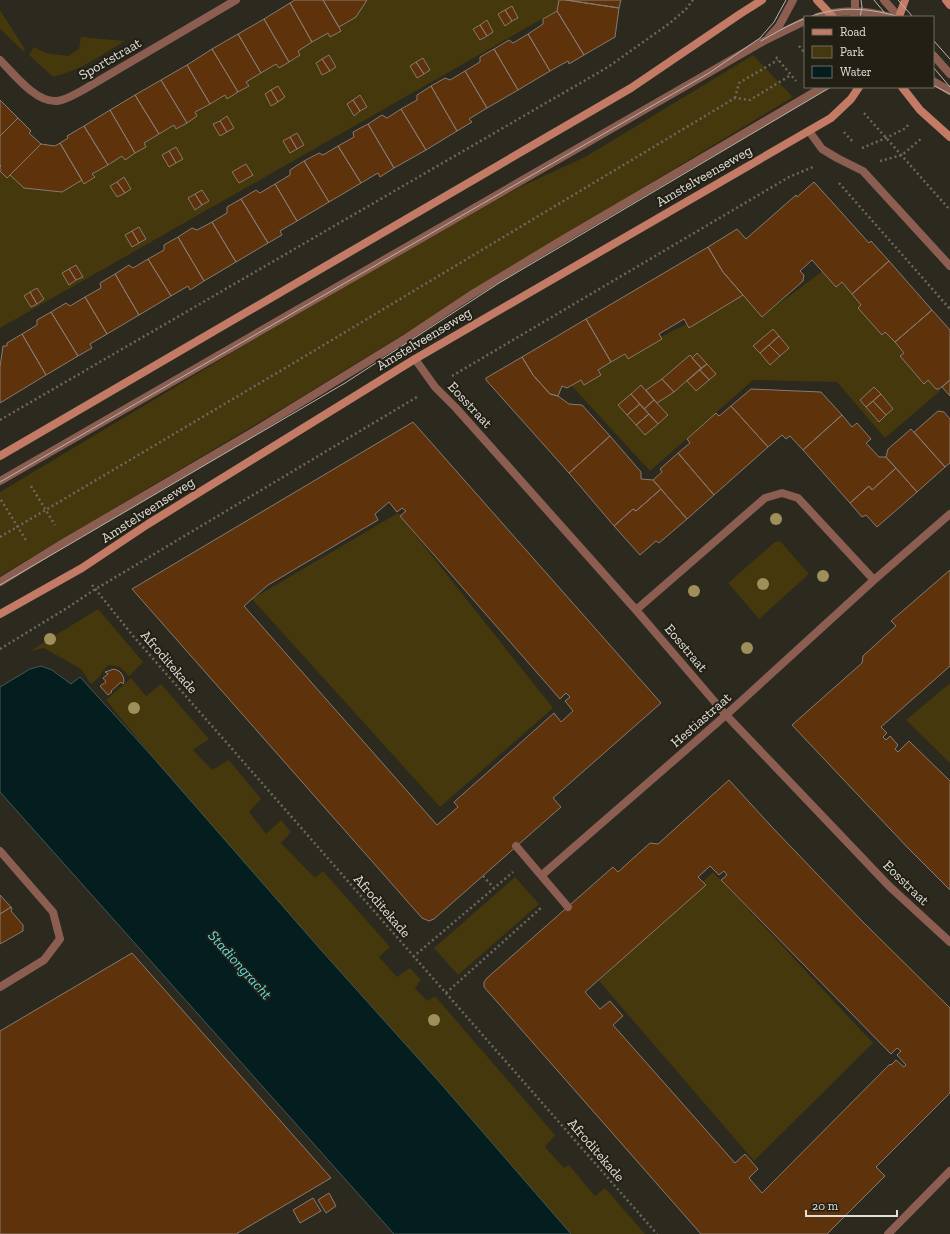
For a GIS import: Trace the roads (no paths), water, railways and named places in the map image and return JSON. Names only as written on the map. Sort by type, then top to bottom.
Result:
[{"type":"main road","points":[[0,456],[632,88],[762,0]]},
{"type":"main road","points":[[817,0],[831,15]]},
{"type":"main road","points":[[899,16],[905,0]]},
{"type":"main road","points":[[946,0],[950,4]]},
{"type":"main road","name":"Amstelveenseweg","points":[[0,614],[82,568],[148,524],[415,358],[831,118],[851,98],[858,88]]},
{"type":"main road","points":[[903,88],[920,110],[950,137]]},
{"type":"street","name":"Sportstraat","points":[[0,60],[32,93],[46,100],[56,101],[65,99],[83,90],[236,0]]},
{"type":"street","points":[[764,41],[778,26],[793,0]]},
{"type":"street","points":[[854,14],[855,0]]},
{"type":"street","points":[[884,0],[898,16]]},
{"type":"street","points":[[831,15],[854,14],[861,11],[885,16]]},
{"type":"street","points":[[0,481],[20,468],[764,41],[804,21]]},
{"type":"street","points":[[934,56],[950,74]]},
{"type":"street","points":[[934,82],[950,91]]},
{"type":"street","points":[[809,95],[817,88]]},
{"type":"street","points":[[809,95],[821,88]]},
{"type":"street","name":"Amstelveenseweg","points":[[0,582],[65,542],[248,435],[396,344],[471,295],[557,243],[809,95]]},
{"type":"street","points":[[809,131],[822,149],[863,171],[950,266]]},
{"type":"street","name":"Eosstraat","points":[[415,358],[435,387],[456,408],[636,610],[726,715],[889,886],[950,942]]},
{"type":"street","points":[[636,610],[765,498],[782,492],[798,498],[874,580]]},
{"type":"street","name":"Hestiastraat","points":[[542,876],[726,715],[874,580],[950,514]]},
{"type":"street","points":[[516,846],[568,907]]},
{"type":"street","points":[[0,851],[53,912],[60,939],[44,960],[0,987]]},
{"type":"street","points":[[888,1234],[950,1170]]},
{"type":"water","name":"Stadiongracht","points":[[41,666],[52,670],[71,684],[80,677],[150,754],[321,950],[442,1085],[571,1234],[394,1234],[0,792],[0,687],[30,669]]},
{"type":"tram line","points":[[0,482],[709,73],[760,38],[774,22],[786,0]]},
{"type":"tram line","points":[[860,16],[862,7],[861,0]]},
{"type":"tram line","points":[[874,0],[884,12]]},
{"type":"tram line","points":[[898,0],[912,16]]},
{"type":"tram line","points":[[811,16],[843,9],[879,12],[896,16]]},
{"type":"tram line","points":[[761,41],[804,19]]},
{"type":"tram line","points":[[934,41],[950,59]]},
{"type":"tram line","points":[[934,68],[950,87]]},
{"type":"tram line","points":[[934,86],[950,94]]},
{"type":"tram line","points":[[0,585],[345,383],[499,283],[829,88]]}]
